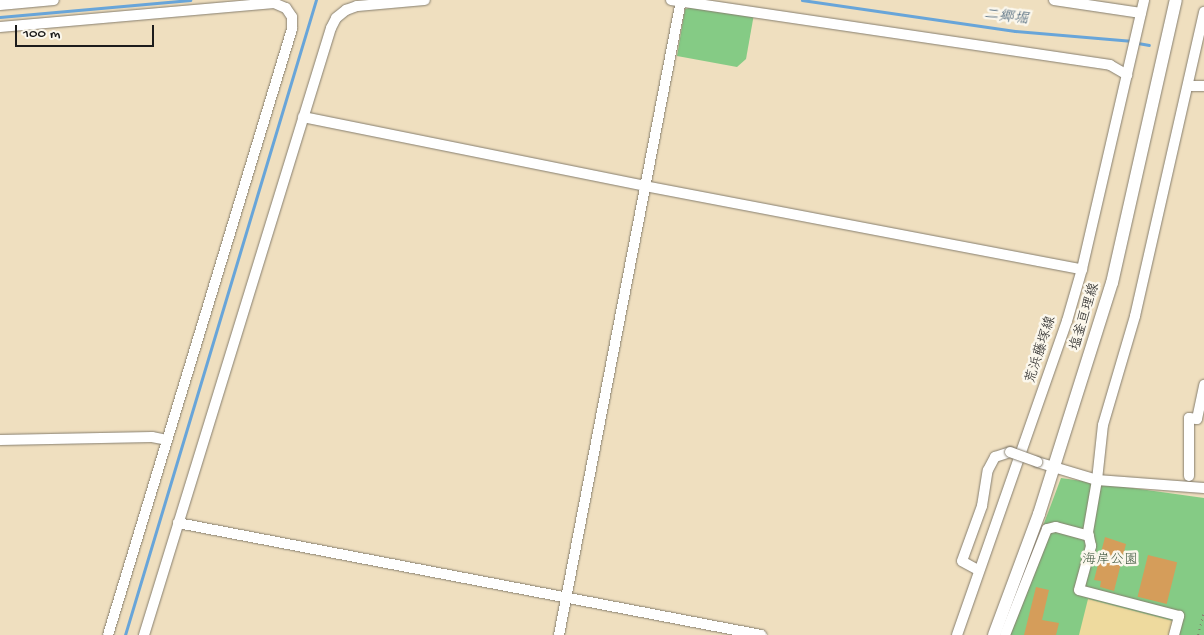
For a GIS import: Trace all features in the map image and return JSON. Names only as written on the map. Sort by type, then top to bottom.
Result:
[{"type":"main road","name":"塩釜亘理線","points":[[994,635],[1054,468],[1112,283],[1176,0]]},
{"type":"street","points":[[0,5],[54,0]]},
{"type":"street","points":[[144,635],[303,117],[336,18],[346,10],[358,6],[425,0]]},
{"type":"street","points":[[1054,0],[1116,5],[1140,17],[1144,0]]},
{"type":"street","points":[[559,635],[645,186],[677,1],[1110,66],[1128,71]]},
{"type":"street","points":[[0,27],[274,3],[286,8],[292,17],[292,29],[108,635]]},
{"type":"street","name":"荒浜藤塚線","points":[[957,635],[978,570],[1027,439],[1082,269],[1140,17]]},
{"type":"street","points":[[1174,635],[1179,616],[1079,590],[1091,546],[1088,536],[1103,426],[1135,316],[1203,19]]},
{"type":"street","points":[[1188,86],[1204,86]]},
{"type":"street","points":[[303,117],[645,186],[1082,269]]},
{"type":"street","points":[[1189,476],[1189,418],[1197,419],[1204,385]]},
{"type":"street","points":[[0,440],[152,437],[166,440]]},
{"type":"street","points":[[978,570],[962,561],[982,506],[988,470],[995,457],[1010,452],[1054,468],[1097,480],[1204,488]]},
{"type":"street","points":[[178,523],[761,635]]},
{"type":"street","points":[[1005,635],[1047,529],[1056,528],[1088,536]]},
{"type":"path","points":[[1198,635],[1204,612]]},
{"type":"green space","points":[[696,6],[754,14],[746,59],[737,67],[677,56],[685,9]]},
{"type":"green space","name":"海岸公園","points":[[1061,478],[1204,498],[1204,635],[1002,635]]},
{"type":"sand","points":[[1088,599],[1173,621],[1169,635],[1079,635]]},
{"type":"building","points":[[1105,537],[1126,544],[1114,591],[1100,587],[1101,581],[1094,580]]},
{"type":"building","points":[[1148,555],[1177,562],[1167,604],[1138,597]]},
{"type":"building","points":[[1036,587],[1049,590],[1042,620],[1059,623],[1056,635],[1024,635]]},
{"type":"waterway","points":[[0,17],[190,0]]},
{"type":"waterway","points":[[125,635],[316,0]]},
{"type":"waterway","name":"二郷堀","points":[[802,0],[1015,31],[1133,41]]},
{"type":"waterway","name":"二郷堀","points":[[1138,43],[1149,45]]}]
